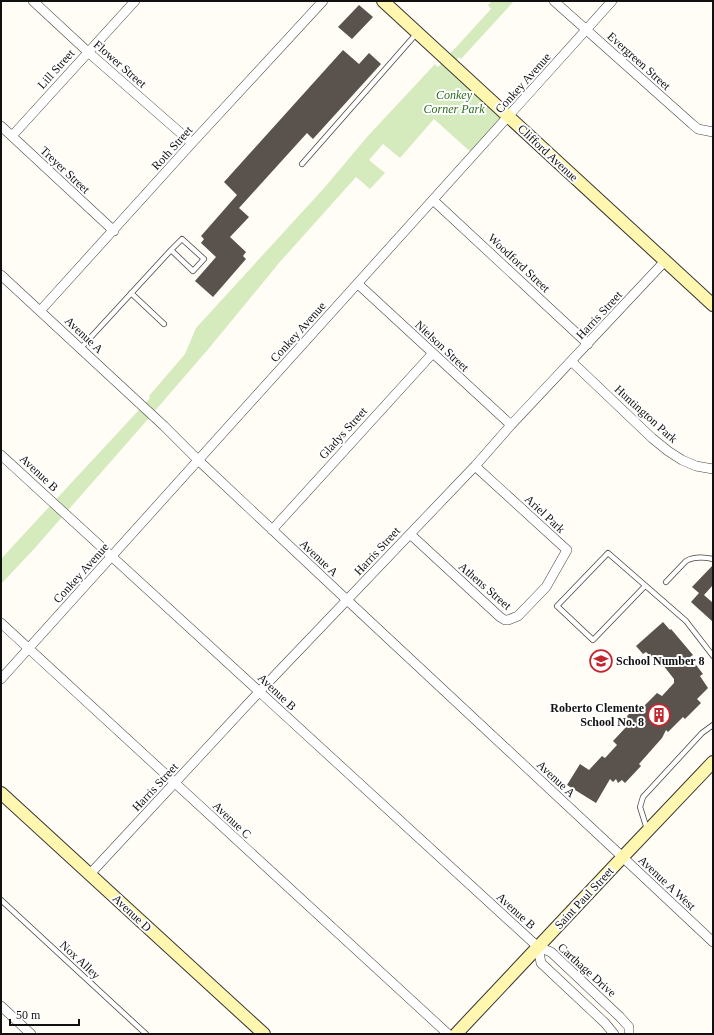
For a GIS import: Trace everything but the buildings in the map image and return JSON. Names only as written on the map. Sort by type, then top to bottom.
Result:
[{"type":"main road","name":"Clifford Avenue","points":[[383,1],[713,304]]},
{"type":"main road","name":"Saint Paul Street","points":[[456,1034],[713,762]]},
{"type":"main road","name":"Avenue D","points":[[1,792],[264,1034]]},
{"type":"street","name":"Flower Street","points":[[33,1],[88,52],[192,143]]},
{"type":"street","name":"Lill Street","points":[[12,136],[135,1]]},
{"type":"street","name":"Roth Street","points":[[40,311],[323,1]]},
{"type":"street","name":"Evergreen Street","points":[[554,1],[698,129],[713,132]]},
{"type":"street","name":"Conkey Avenue","points":[[1,679],[612,1]]},
{"type":"street","name":"Treyer Street","points":[[1,126],[114,231]]},
{"type":"street","name":"Woodford Street","points":[[433,200],[588,344]]},
{"type":"street","name":"Harris Street","points":[[90,874],[259,692],[475,466],[511,425],[665,261]]},
{"type":"street","name":"Avenue A","points":[[1,275],[164,426],[346,600],[623,857]]},
{"type":"street","name":"Nielson Street","points":[[358,284],[511,425]]},
{"type":"street","name":"Gladys Street","points":[[272,530],[433,353]]},
{"type":"street","name":"Huntington Park","points":[[571,362],[652,438],[668,451],[682,460],[696,466],[713,469]]},
{"type":"street","name":"Avenue B","points":[[1,455],[538,947]]},
{"type":"street","name":"Ariel Park","points":[[475,466],[566,550],[546,587]]},
{"type":"street","name":"Athens Street","points":[[410,534],[505,620],[518,616],[546,587]]},
{"type":"street","name":"Avenue C","points":[[1,623],[448,1034]]},
{"type":"street","name":"Avenue A West","points":[[623,857],[713,942]]},
{"type":"street","name":"Carthage Drive","points":[[538,947],[541,963],[605,1023],[614,1034]]},
{"type":"street","name":"Carthage Drive","points":[[538,947],[551,952],[620,1017],[629,1027],[629,1034]]},
{"type":"street","points":[[1,1006],[31,1034]]},
{"type":"lane","points":[[302,164],[417,32]]},
{"type":"lane","points":[[80,348],[171,250],[182,239],[204,259],[193,271],[171,250]]},
{"type":"lane","points":[[131,293],[164,324]]},
{"type":"lane","points":[[645,586],[593,640],[557,606],[608,553],[686,621],[713,656]]},
{"type":"lane","points":[[666,582],[686,561],[690,559],[703,557],[713,560]]},
{"type":"lane","points":[[648,830],[640,807],[643,797],[702,733],[713,725]]},
{"type":"lane","name":"Nox Alley","points":[[1,900],[146,1034]]},
{"type":"green space","name":"Conkey Corner Park","points":[[492,1],[514,1],[461,59],[459,57],[452,65],[509,117],[474,155],[434,119],[400,158],[383,144],[369,160],[385,173],[370,189],[356,177],[279,263],[210,347],[142,426],[34,549],[1,584],[1,559],[150,398],[149,396],[185,354],[196,328],[325,187],[367,137],[435,64],[438,67],[491,9],[488,5]]},
{"type":"place","name":"School Number 8","points":[[601,661]]},
{"type":"place","name":"Roberto Clemente School No. 8","points":[[659,715]]}]
